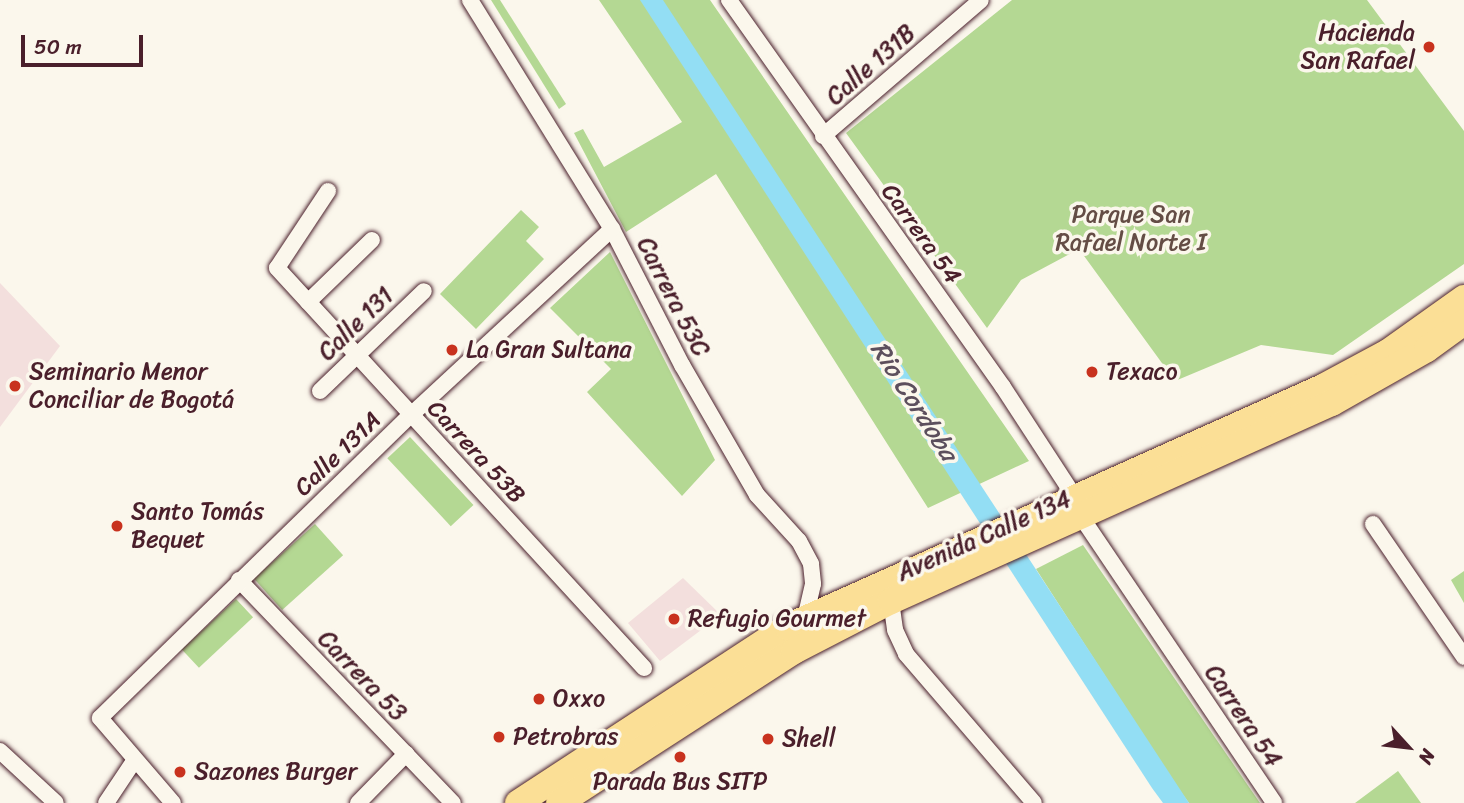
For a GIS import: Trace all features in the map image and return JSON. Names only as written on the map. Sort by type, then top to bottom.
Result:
[{"type":"main road","name":"Avenida Calle 134","points":[[518,803],[671,699],[805,618],[977,550],[1323,387],[1388,352],[1464,298]]},
{"type":"main road","name":"Avenida Calle 134","points":[[1077,505],[1332,403],[1427,349],[1464,322]]},
{"type":"main road","name":"Avenida Calle 134","points":[[559,803],[764,667],[891,601],[977,550]]},
{"type":"street","name":"Carrera 53C","points":[[470,0],[612,229],[682,365],[757,495],[799,541],[811,565],[813,584],[805,618]]},
{"type":"street","name":"Carrera 54","points":[[729,0],[1003,387],[1077,505],[1274,803]]},
{"type":"street","name":"Calle 131B","points":[[823,136],[981,0]]},
{"type":"street","name":"Carrera 53B","points":[[328,191],[276,265],[644,668]]},
{"type":"street","name":"Calle 131A","points":[[134,761],[100,718],[411,415],[612,229]]},
{"type":"street","points":[[308,302],[372,240]]},
{"type":"street","name":"Calle 131","points":[[320,391],[424,291]]},
{"type":"street","points":[[1373,524],[1464,656]]},
{"type":"street","name":"Carrera 53","points":[[239,580],[453,803]]},
{"type":"street","points":[[891,601],[895,630],[906,654],[1034,803]]},
{"type":"street","points":[[0,751],[56,803]]},
{"type":"street","points":[[358,803],[406,754]]},
{"type":"street","points":[[106,803],[134,761],[173,803]]},
{"type":"shaded area","name":"Seminario Menor Conciliar de Bogotá","points":[[0,283],[60,346],[0,427]]},
{"type":"shaded area","name":"Refugio Gourmet","points":[[683,578],[721,615],[660,661],[628,623]]},
{"type":"green space","points":[[491,0],[500,0],[566,104],[559,109]]},
{"type":"green space","points":[[599,0],[710,0],[1029,461],[928,508],[716,174],[626,232],[574,133],[583,129],[604,167],[682,122]]},
{"type":"green space","name":"Parque San Rafael Norte I","points":[[1012,0],[1367,0],[1464,131],[1464,264],[1333,355],[1261,345],[1175,381],[1079,249],[1021,280],[987,328],[846,133]]},
{"type":"green space","points":[[521,210],[539,227],[526,241],[544,259],[476,329],[440,294]]},
{"type":"green space","points":[[610,252],[715,460],[682,496],[587,392],[611,369],[550,308]]},
{"type":"green space","points":[[410,437],[473,505],[451,526],[387,458]]},
{"type":"green space","points":[[315,524],[343,555],[282,610],[254,579]]},
{"type":"green space","points":[[1083,545],[1260,803],[1189,803],[1172,780],[1036,569]]},
{"type":"green space","points":[[1464,571],[1464,603],[1451,580]]},
{"type":"green space","points":[[236,599],[253,617],[199,668],[182,649]]},
{"type":"green space","points":[[1398,771],[1421,803],[1355,803]]},
{"type":"water","name":"Rio Cordoba","points":[[640,0],[663,0],[1189,803],[1163,803],[1152,788]]},
{"type":"place","name":"Hacienda San Rafael","points":[[1429,47]]},
{"type":"place","name":"La Gran Sultana","points":[[452,350]]},
{"type":"place","name":"Texaco","points":[[1092,372]]},
{"type":"place","name":"Seminario Menor Conciliar de Bogotá","points":[[15,386]]},
{"type":"place","name":"Santo Tomás Bequet","points":[[117,526]]},
{"type":"place","name":"Refugio Gourmet","points":[[674,619]]},
{"type":"place","name":"Oxxo","points":[[539,699]]},
{"type":"place","name":"Petrobras","points":[[499,737]]},
{"type":"place","name":"Shell","points":[[768,739]]},
{"type":"place","name":"Parada Bus SITP","points":[[680,757]]},
{"type":"place","name":"Sazones Burger","points":[[180,772]]}]
